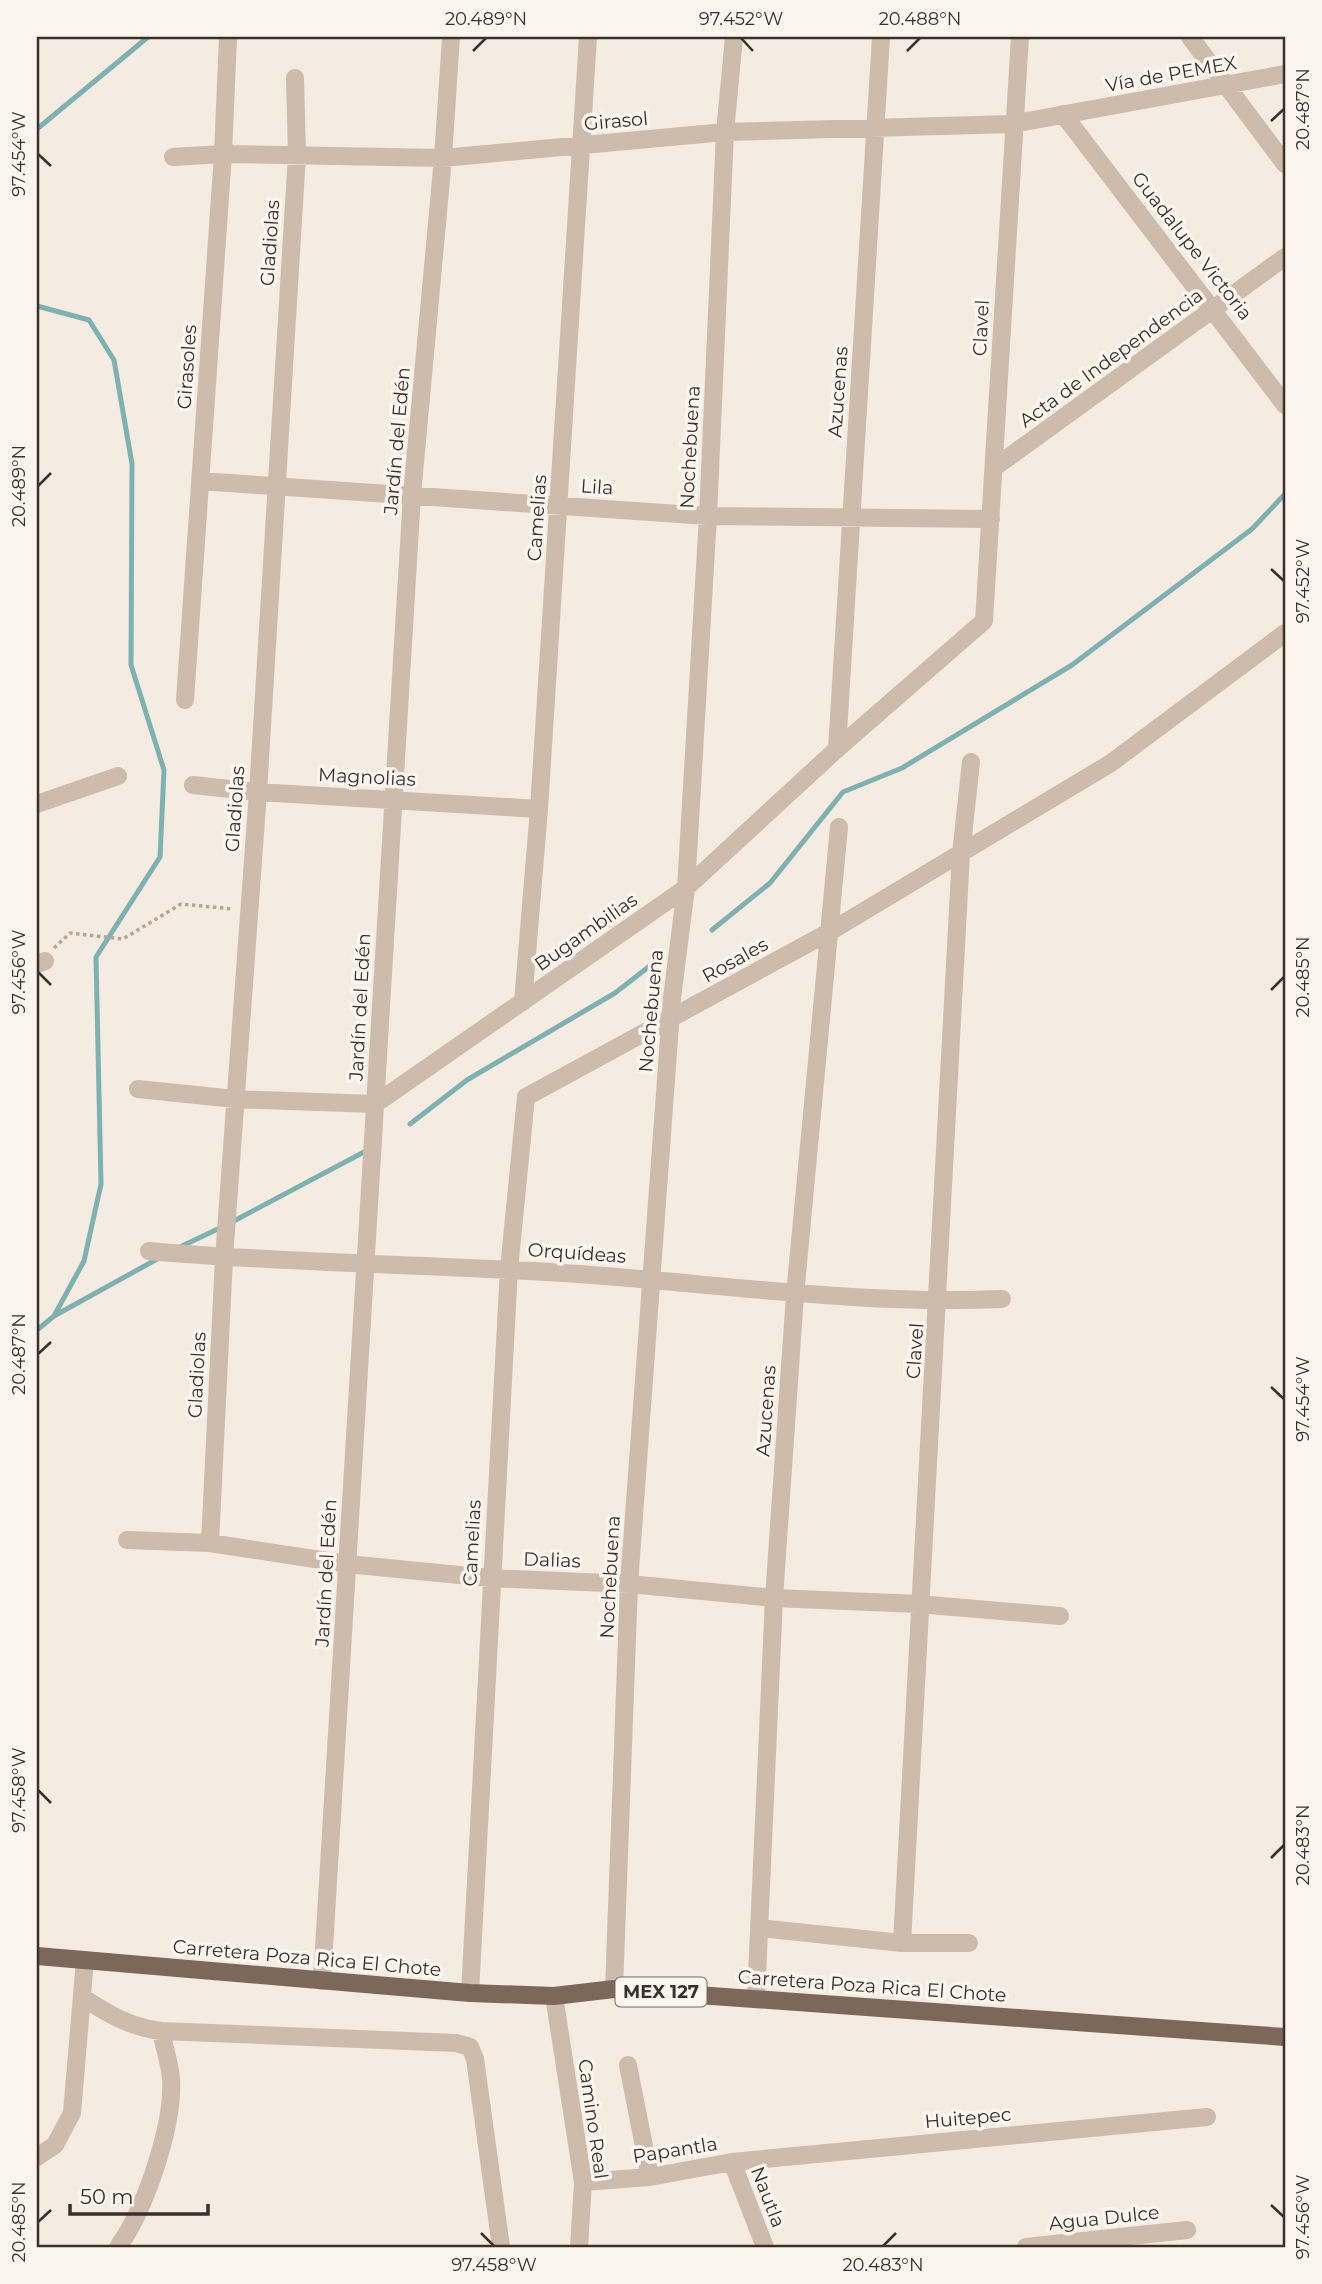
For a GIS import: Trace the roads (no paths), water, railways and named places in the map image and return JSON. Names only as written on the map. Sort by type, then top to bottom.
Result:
[{"type":"main road","name":"Carretera Poza Rica El Chote","points":[[37,1956],[470,1993],[554,1996],[614,1989],[1285,2038]]},
{"type":"street","name":"Girasoles","points":[[186,699],[223,154],[228,37]]},
{"type":"street","name":"Jardín del Edén","points":[[322,1981],[412,495],[443,158],[451,37]]},
{"type":"street","name":"Camelias","points":[[523,1002],[539,809],[588,37]]},
{"type":"street","name":"Nochebuena","points":[[614,1989],[629,1584],[670,1021],[686,888],[708,516],[725,132],[734,37]]},
{"type":"street","name":"Azucenas","points":[[837,749],[881,37]]},
{"type":"street","name":"Clavel","points":[[984,621],[995,467],[1012,124],[1020,37]]},
{"type":"street","points":[[1191,37],[1285,164]]},
{"type":"street","name":"Vía de PEMEX","points":[[1063,114],[1285,74]]},
{"type":"street","name":"Gladiolas","points":[[210,1543],[225,1252],[258,792],[297,155],[295,78]]},
{"type":"street","name":"Girasol","points":[[173,157],[223,154],[443,158],[725,132],[1012,124],[1063,114]]},
{"type":"street","name":"Guadalupe Victoria","points":[[1063,114],[1216,310],[1285,405]]},
{"type":"street","name":"Acta de Independencia","points":[[995,467],[1216,310],[1285,257]]},
{"type":"street","name":"Lila","points":[[200,481],[708,516],[991,519]]},
{"type":"street","name":"Bugambilias","points":[[375,1104],[686,888],[837,749],[984,621]]},
{"type":"street","name":"Rosales","points":[[526,1097],[831,931],[1111,764],[1285,633]]},
{"type":"street","name":"Clavel","points":[[902,1943],[918,1604],[939,1301],[961,854],[971,762]]},
{"type":"street","points":[[37,804],[118,776]]},
{"type":"street","name":"Magnolias","points":[[193,785],[258,792],[539,809]]},
{"type":"street","name":"Azucenas","points":[[756,1998],[774,1598],[794,1295],[839,827]]},
{"type":"street","points":[[138,1089],[235,1100],[375,1104]]},
{"type":"street","name":"Camelias","points":[[470,1993],[509,1269],[526,1097]]},
{"type":"street","name":"Orquídeas","points":[[149,1251],[225,1252],[365,1264],[509,1269],[652,1279],[794,1295],[939,1301],[1002,1299]]},
{"type":"street","name":"Dalias","points":[[127,1540],[210,1543],[347,1564],[491,1578],[629,1584],[774,1598],[918,1604],[1060,1616]]},
{"type":"street","points":[[759,1928],[902,1943],[969,1943]]},
{"type":"street","points":[[37,2157],[55,2145],[72,2113],[85,1960]]},
{"type":"street","name":"Camino Real","points":[[554,1996],[583,2182],[579,2247]]},
{"type":"street","points":[[82,1997],[115,2018],[138,2028],[456,2043],[470,2048],[475,2059],[501,2247]]},
{"type":"street","points":[[125,2243],[141,2211],[171,2098],[171,2078],[161,2031]]},
{"type":"street","points":[[628,2064],[650,2177]]},
{"type":"street","name":"Huitepec","points":[[732,2162],[1207,2116]]},
{"type":"street","name":"Papantla","points":[[583,2182],[650,2177],[732,2162]]},
{"type":"street","name":"Nautla","points":[[732,2162],[765,2247]]},
{"type":"street","name":"Agua Dulce","points":[[1026,2247],[1187,2231]]},
{"type":"waterway","points":[[37,129],[148,37]]},
{"type":"waterway","points":[[37,306],[89,320],[114,360],[132,464],[131,665],[164,770],[160,857],[96,957],[101,1184],[84,1261],[54,1316]]},
{"type":"waterway","points":[[712,930],[770,883],[843,792],[902,768],[1072,665],[1252,529],[1285,494]]},
{"type":"waterway","points":[[410,1124],[467,1080],[615,993],[660,958]]},
{"type":"waterway","points":[[230,1223],[364,1152]]},
{"type":"waterway","points":[[180,1247],[222,1227]]},
{"type":"waterway","points":[[37,1330],[54,1316],[159,1258]]}]
